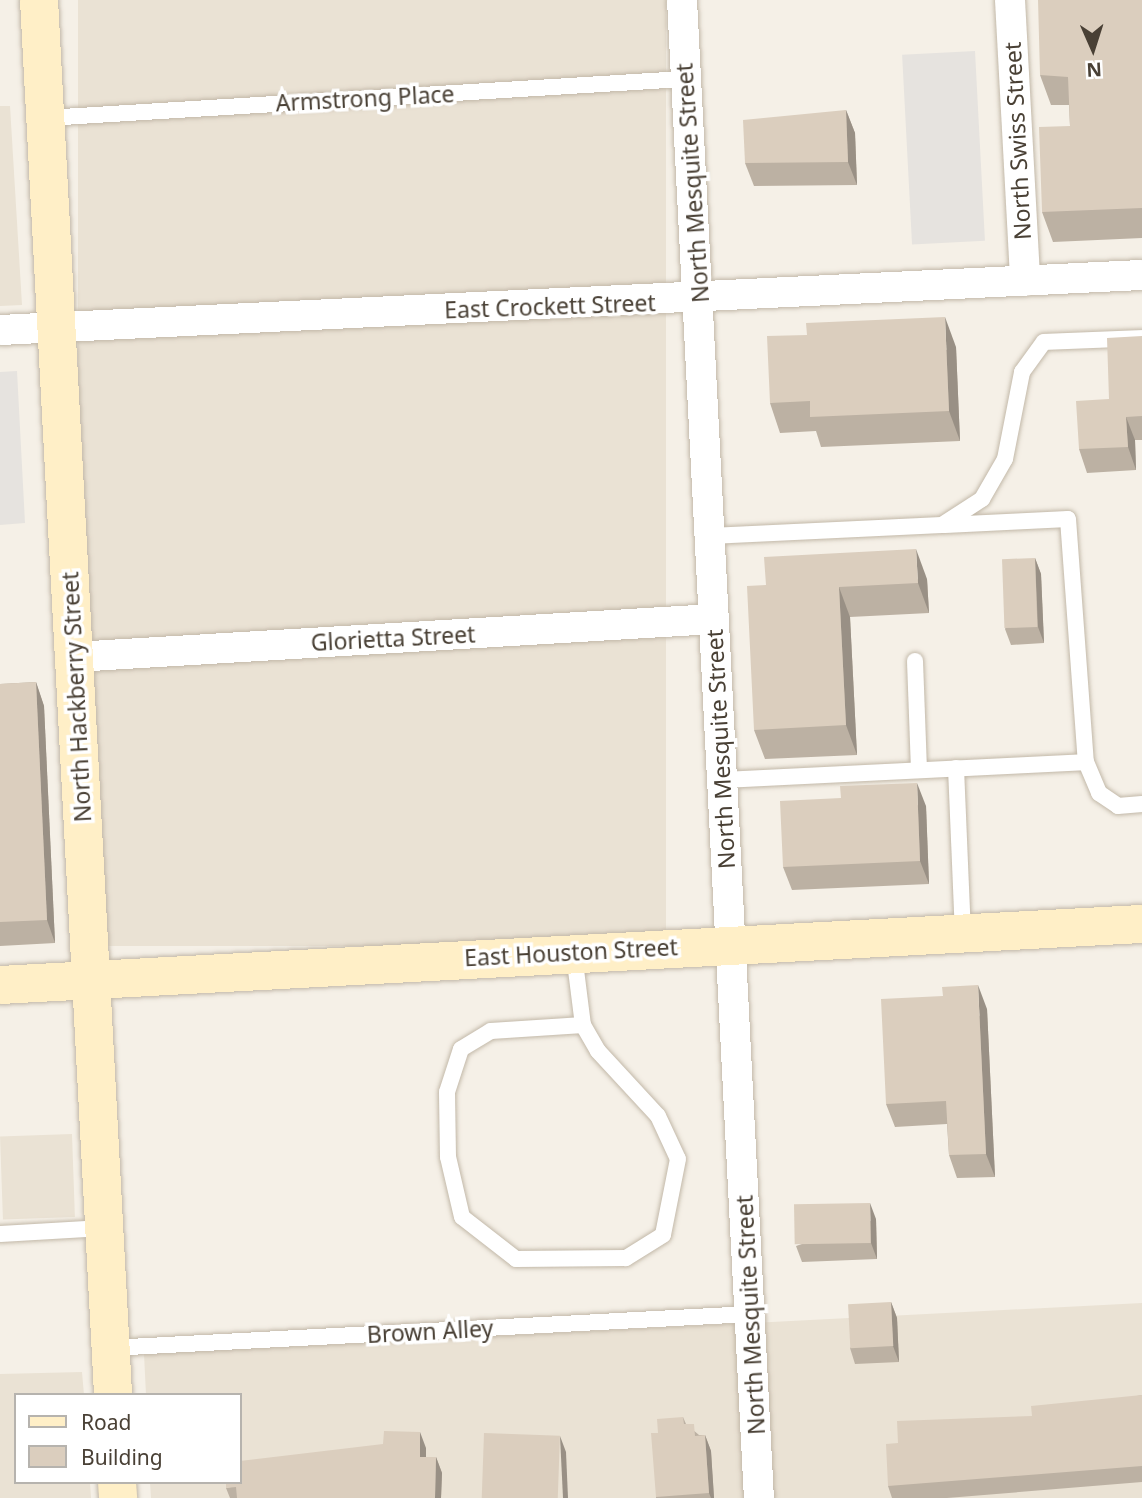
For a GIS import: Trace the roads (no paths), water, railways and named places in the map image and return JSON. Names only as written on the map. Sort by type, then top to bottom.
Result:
[{"type":"main road","name":"North Hackberry Street","points":[[39,0],[113,1393]]},
{"type":"main road","name":"East Houston Street","points":[[0,985],[574,952],[1142,924]]},
{"type":"street","name":"North Mesquite Street","points":[[682,0],[684,79],[701,300],[713,619],[760,1498]]},
{"type":"street","name":"North Swiss Street","points":[[1010,0],[1025,281]]},
{"type":"street","name":"East Crockett Street","points":[[0,330],[701,300],[1142,275]]},
{"type":"street","name":"Glorietta Street","points":[[74,657],[713,619]]},
{"type":"lane","name":"Armstrong Place","points":[[46,118],[684,79]]},
{"type":"lane","points":[[942,525],[982,499],[1005,459],[1022,372],[1044,342],[1142,338]]},
{"type":"lane","points":[[710,536],[1068,519],[1086,762],[1099,793],[1118,806],[1142,804]]},
{"type":"lane","points":[[915,662],[919,770]]},
{"type":"lane","points":[[721,780],[1086,762]]},
{"type":"lane","points":[[956,768],[963,933]]},
{"type":"lane","points":[[574,952],[583,1025],[598,1051],[658,1116],[678,1159],[663,1235],[626,1258],[516,1259],[462,1217],[448,1157],[447,1092],[461,1049],[491,1031],[583,1025]]},
{"type":"lane","points":[[0,1234],[104,1228]]},
{"type":"lane","name":"Brown Alley","points":[[110,1348],[750,1314]]}]
